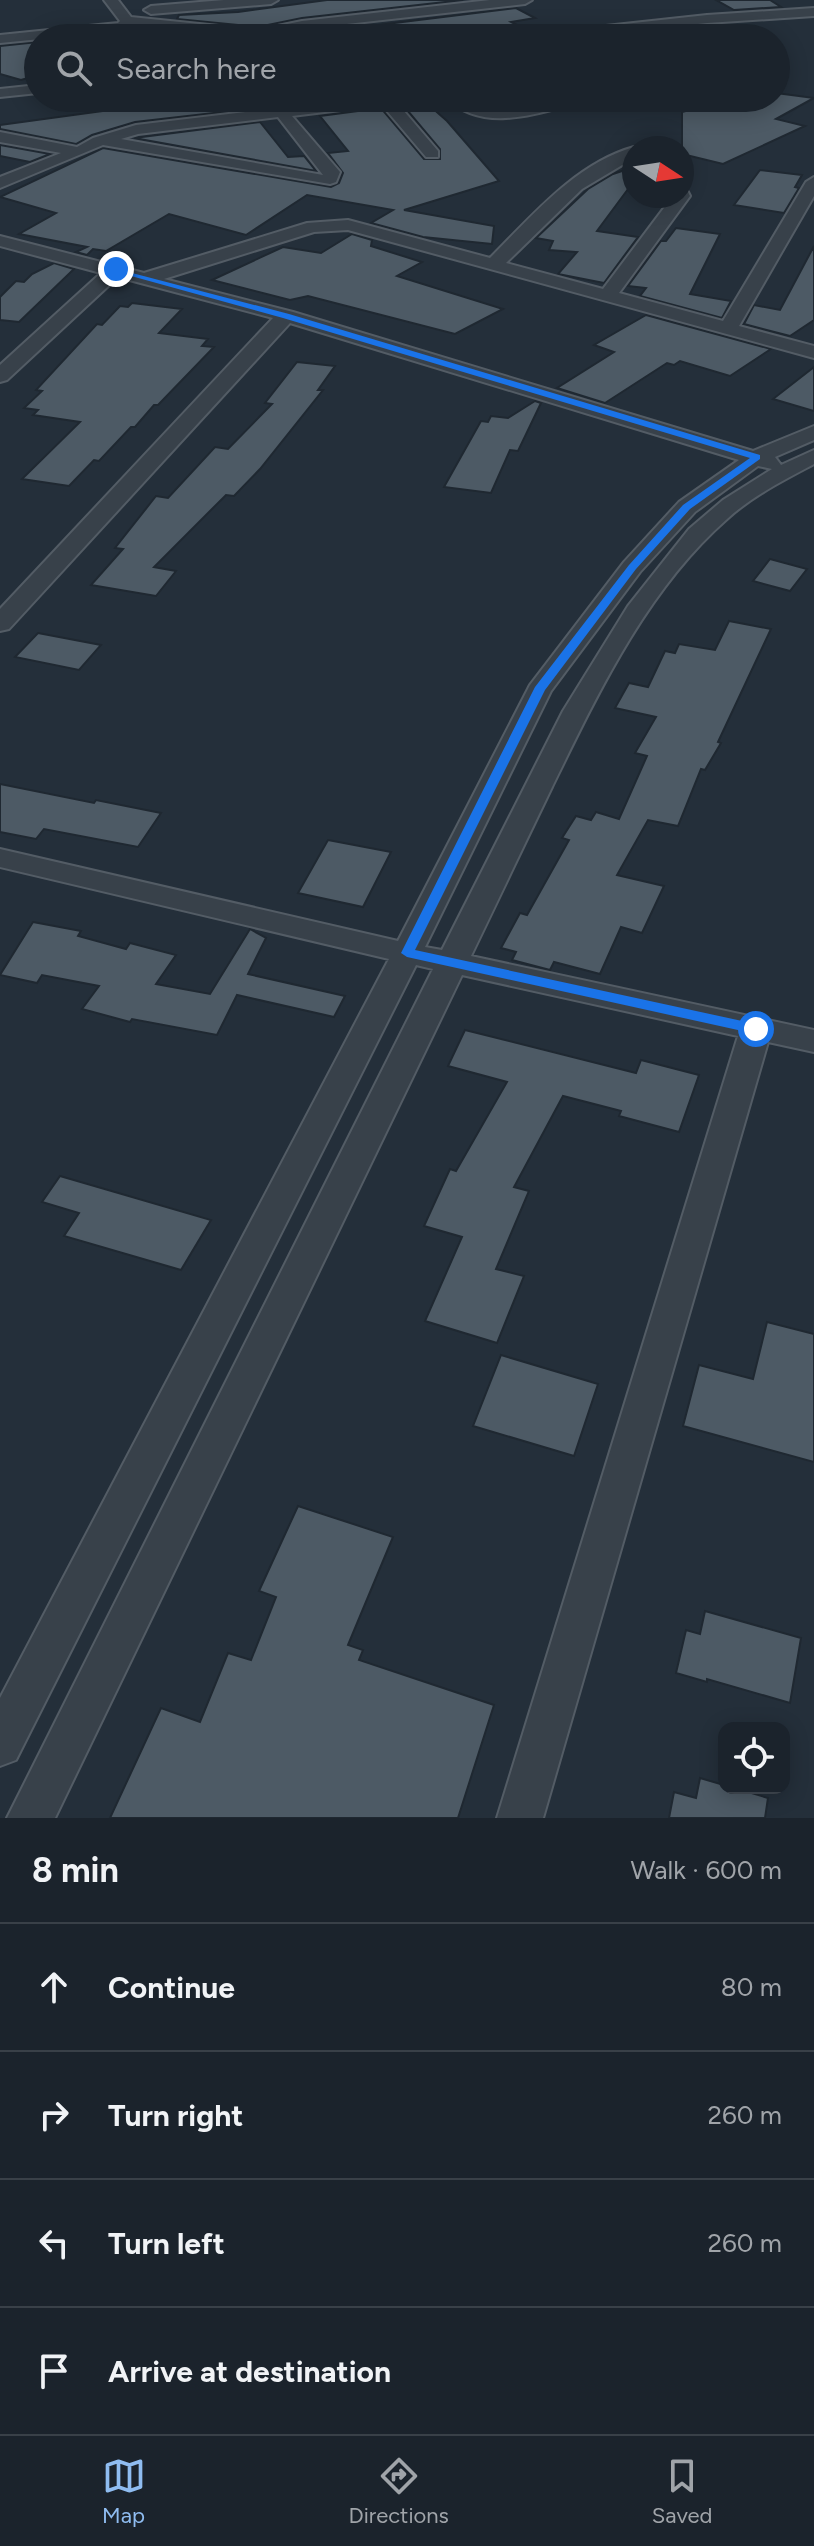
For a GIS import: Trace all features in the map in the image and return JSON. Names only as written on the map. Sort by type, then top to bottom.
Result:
[{"type":"street","points":[[111,0],[124,17],[179,24]]},
{"type":"street","points":[[124,17],[271,0]]},
{"type":"street","points":[[312,24],[525,0]]},
{"type":"street","points":[[664,24],[814,12]]},
{"type":"street","points":[[123,24],[124,17]]},
{"type":"street","points":[[0,39],[24,37]]},
{"type":"street","points":[[0,93],[24,90]]},
{"type":"street","points":[[0,183],[99,141],[136,130],[290,112]]},
{"type":"street","points":[[403,112],[432,154]]},
{"type":"street","points":[[482,112],[500,116],[518,112]]},
{"type":"street","points":[[99,141],[330,179],[332,172],[282,113]]},
{"type":"street","points":[[0,137],[79,152]]},
{"type":"street","points":[[495,264],[561,196],[622,156]]},
{"type":"street","points":[[729,327],[814,182]]},
{"type":"street","points":[[607,296],[672,208]]},
{"type":"street","points":[[147,278],[313,227],[348,225],[814,352]]},
{"type":"street","points":[[0,241],[286,316],[786,461]]},
{"type":"street","points":[[0,376],[116,269]]},
{"type":"street","points":[[0,624],[286,316]]},
{"type":"street","points":[[30,1818],[576,711],[643,600],[684,550],[720,513],[786,461],[814,432]]},
{"type":"street","points":[[0,1744],[539,690],[632,567],[687,507],[786,461]]},
{"type":"street","points":[[0,858],[407,953],[814,1041]]},
{"type":"street","points":[[520,1818],[756,1029]]},
{"type":"building","points":[[327,0],[463,0],[273,24],[177,19],[179,15],[238,12]]},
{"type":"building","points":[[716,0],[770,0],[781,7],[734,10]]},
{"type":"building","points":[[516,8],[535,18],[511,22],[515,24],[386,24]]},
{"type":"building","points":[[24,43],[24,79],[0,74],[0,46]]},
{"type":"building","points":[[790,95],[814,98],[790,111]]},
{"type":"building","points":[[95,112],[223,112],[135,122],[92,135],[76,144],[0,129],[0,125]]},
{"type":"building","points":[[350,112],[384,112],[424,159],[440,159],[440,149],[409,112],[437,112],[499,181],[404,210],[494,226],[492,244],[423,237],[371,223],[393,210],[307,195],[246,235],[169,214],[106,251],[93,249],[87,255],[76,252],[87,247],[19,234],[56,213],[0,197],[103,148],[331,187],[339,183],[343,173],[328,153],[348,151],[320,116]]},
{"type":"building","points":[[682,112],[789,112],[776,119],[805,126],[723,164],[694,157],[694,136],[682,136]]},
{"type":"building","points":[[260,122],[288,157],[304,156],[316,171],[134,138]]},
{"type":"building","points":[[0,145],[50,154],[30,162],[0,156]]},
{"type":"building","points":[[760,170],[802,175],[795,187],[799,188],[784,213],[734,205]]},
{"type":"building","points":[[622,171],[622,197],[597,231],[638,237],[604,283],[558,274],[577,252],[549,250],[553,241],[536,238],[588,189]]},
{"type":"building","points":[[676,228],[720,234],[690,294],[731,301],[722,318],[640,296],[646,288],[628,286],[661,241],[666,241]]},
{"type":"building","points":[[352,234],[372,240],[371,246],[422,262],[397,276],[503,309],[455,334],[308,296],[290,300],[212,280],[283,247],[321,253]]},
{"type":"building","points":[[814,246],[814,320],[790,336],[744,324],[754,305],[780,310]]},
{"type":"building","points":[[54,263],[74,269],[19,322],[0,320],[0,297],[16,281],[24,282],[32,274]]},
{"type":"building","points":[[132,303],[182,309],[159,333],[208,339],[202,346],[214,347],[158,405],[154,405],[135,427],[131,427],[99,461],[94,460],[69,486],[22,479],[80,422],[33,415],[38,410],[24,408],[42,391],[36,390],[97,324],[102,325],[120,306],[128,307]]},
{"type":"building","points":[[646,315],[771,349],[730,376],[680,361],[674,365],[667,363],[605,403],[557,388],[614,352],[594,345]]},
{"type":"building","points":[[297,362],[335,366],[318,390],[323,390],[260,469],[234,496],[226,495],[154,567],[176,571],[156,596],[91,585],[123,549],[115,548],[156,496],[168,498],[215,447],[228,449],[272,404],[265,403]]},
{"type":"building","points":[[814,367],[814,411],[773,399]]},
{"type":"building","points":[[535,401],[541,403],[518,451],[510,450],[491,493],[444,487],[481,421],[488,422],[491,416],[508,418]]},
{"type":"building","points":[[770,559],[807,569],[790,591],[753,581]]},
{"type":"building","points":[[729,621],[771,629],[718,742],[721,743],[705,770],[701,769],[678,826],[648,820],[617,875],[664,886],[642,933],[621,927],[600,974],[554,962],[550,970],[512,960],[516,952],[501,948],[520,913],[527,915],[569,840],[562,838],[576,816],[591,820],[596,812],[619,819],[647,756],[635,753],[656,717],[615,708],[629,683],[648,687],[665,651],[675,653],[679,644],[715,650]]},
{"type":"building","points":[[38,633],[101,645],[79,670],[15,657]]},
{"type":"building","points":[[0,784],[161,813],[138,847],[44,829],[36,839],[0,832]]},
{"type":"building","points":[[328,840],[391,852],[363,907],[298,893]]},
{"type":"building","points":[[33,922],[81,931],[78,936],[126,949],[130,943],[176,955],[156,984],[210,994],[250,929],[266,938],[248,974],[345,996],[334,1017],[237,995],[217,1035],[132,1019],[130,1022],[82,1009],[99,986],[42,975],[37,983],[0,975]]},
{"type":"building","points":[[465,1030],[636,1073],[641,1060],[699,1075],[679,1132],[619,1116],[621,1111],[563,1096],[514,1187],[529,1191],[496,1269],[524,1276],[497,1343],[425,1321],[462,1237],[424,1226],[450,1169],[456,1171],[507,1082],[448,1066]]},
{"type":"building","points":[[60,1176],[211,1220],[181,1270],[64,1236],[79,1213],[42,1202]]},
{"type":"building","points":[[767,1322],[814,1334],[814,1462],[683,1426],[699,1365],[753,1379]]},
{"type":"building","points":[[501,1355],[598,1384],[574,1456],[473,1426]]},
{"type":"building","points":[[298,1506],[393,1537],[348,1645],[363,1650],[359,1660],[494,1705],[458,1818],[110,1818],[161,1708],[200,1722],[228,1653],[251,1660],[276,1597],[259,1591]]},
{"type":"building","points":[[705,1611],[801,1638],[790,1703],[676,1673],[686,1630],[700,1634]]},
{"type":"building","points":[[700,1778],[718,1783],[718,1794],[755,1794],[768,1798],[765,1818],[669,1818],[674,1792],[696,1798]]},
{"type":"waterway","points":[[666,20],[719,15]]},
{"type":"route","points":[[116,269],[286,316],[757,457],[687,507],[632,567],[539,690],[407,953],[756,1029]]}]
